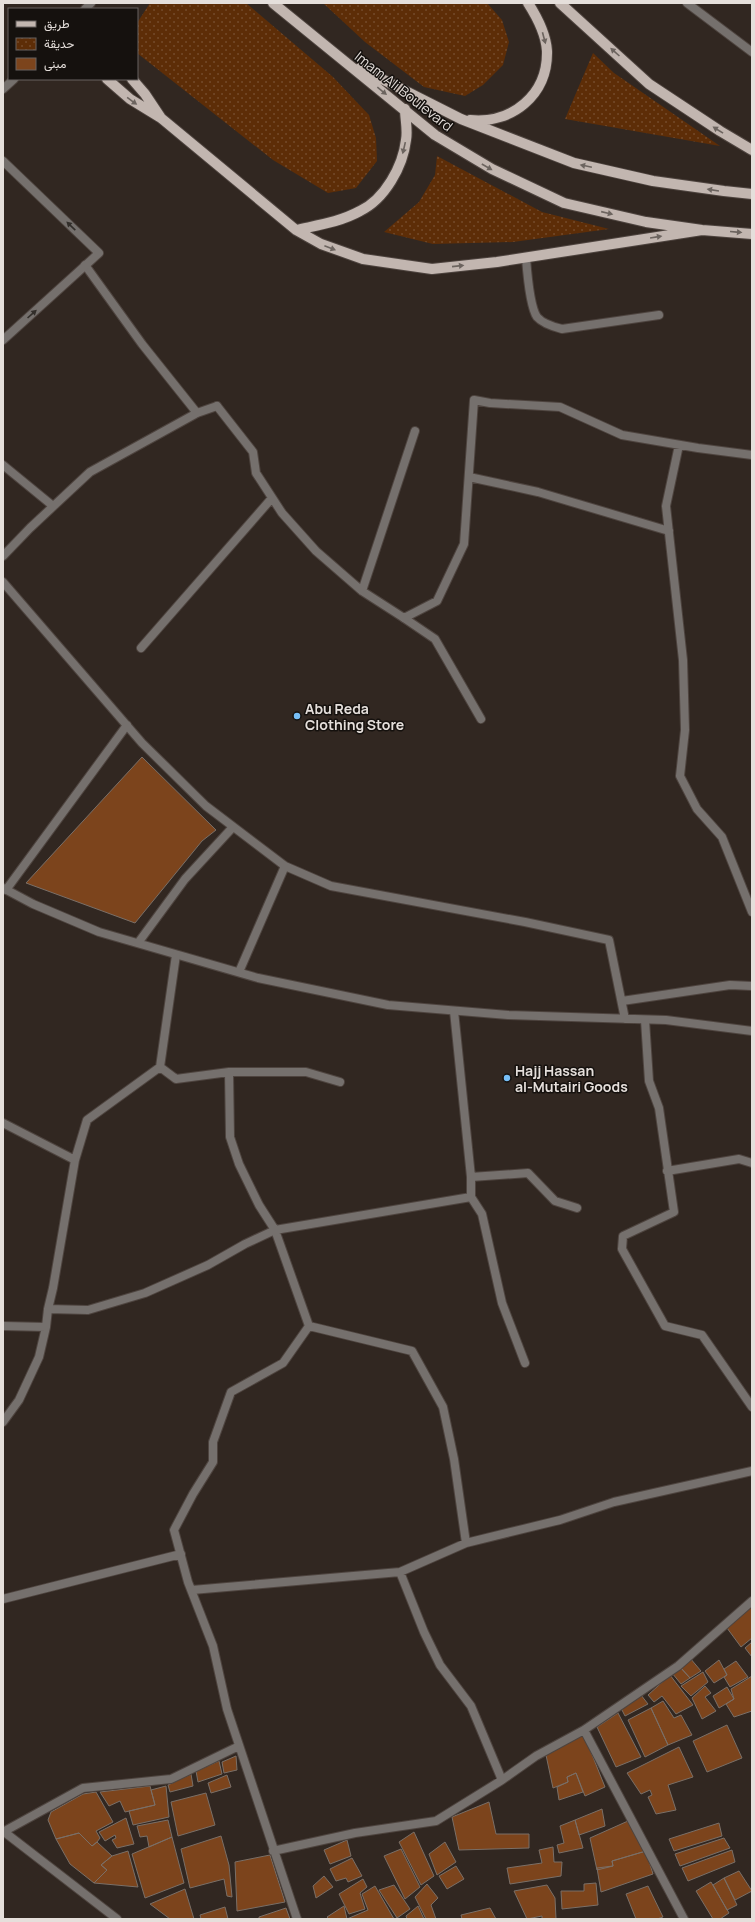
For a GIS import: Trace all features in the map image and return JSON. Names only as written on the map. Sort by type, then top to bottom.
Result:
[{"type":"main road","points":[[273,3],[340,58]]},
{"type":"main road","points":[[461,119],[487,120],[512,114],[523,106],[536,92],[544,74],[547,52],[540,26],[528,3]]},
{"type":"main road","points":[[560,3],[649,84],[720,131],[752,150]]},
{"type":"main road","name":"Imam Ali Boulevard","points":[[340,58],[405,109],[435,135],[492,169],[564,204],[646,222],[702,230],[752,234]]},
{"type":"main road","name":"Imam Ali Boulevard","points":[[340,58],[461,119],[574,163],[653,181],[724,192],[752,194]]},
{"type":"main road","points":[[108,80],[130,99],[161,118],[296,230],[322,244],[363,258],[432,269],[526,258],[702,230]]},
{"type":"main road","points":[[133,80],[145,94],[161,118]]},
{"type":"main road","points":[[296,230],[334,222],[362,211],[384,192],[400,167],[406,138],[405,109]]},
{"type":"street","points":[[687,3],[752,52]]},
{"type":"street","points":[[3,90],[13,80]]},
{"type":"street","points":[[3,161],[99,253],[3,340]]},
{"type":"street","points":[[526,258],[530,294],[537,316],[547,325],[562,329],[659,315]]},
{"type":"street","points":[[85,265],[142,344],[197,414]]},
{"type":"street","points":[[404,618],[437,601],[464,544],[474,400],[490,404],[560,407],[622,435],[679,445],[752,455]]},
{"type":"street","points":[[3,556],[53,506],[90,472],[197,414],[217,406],[253,452],[256,473],[282,513],[316,551],[362,590],[435,639],[481,719]]},
{"type":"street","points":[[362,590],[415,431]]},
{"type":"street","points":[[679,445],[666,506],[683,660],[685,730],[680,776],[697,809],[722,837],[752,912]]},
{"type":"street","points":[[3,465],[53,506]]},
{"type":"street","points":[[469,477],[538,492],[669,531]]},
{"type":"street","points":[[141,648],[272,498]]},
{"type":"street","points":[[3,582],[142,743],[206,806],[285,866],[331,886],[525,922],[609,940],[625,1019]]},
{"type":"street","points":[[127,725],[4,889],[33,904],[99,932],[138,944],[239,972],[388,1005],[508,1015],[666,1020],[752,1031]]},
{"type":"street","points":[[138,944],[185,879],[233,826]]},
{"type":"street","points":[[239,972],[285,866]]},
{"type":"street","points":[[3,1422],[19,1400],[36,1364],[46,1327],[75,1160],[87,1120],[160,1067],[176,955]]},
{"type":"street","points":[[622,1001],[730,985],[752,986]]},
{"type":"street","points":[[454,1011],[471,1177],[471,1197],[482,1214],[502,1303],[525,1363]]},
{"type":"street","points":[[645,1020],[649,1081],[659,1108],[674,1212],[623,1236],[622,1249],[665,1326],[702,1335],[752,1406]]},
{"type":"street","points":[[160,1067],[176,1079],[229,1072],[306,1072],[340,1082]]},
{"type":"street","points":[[229,1072],[230,1137],[239,1164],[258,1205],[275,1230],[309,1326]]},
{"type":"street","points":[[3,1123],[75,1160]]},
{"type":"street","points":[[667,1171],[739,1159],[752,1163]]},
{"type":"street","points":[[471,1177],[528,1174],[555,1201],[577,1208]]},
{"type":"street","points":[[48,1309],[88,1310],[145,1294],[208,1265],[245,1244],[275,1230],[471,1197]]},
{"type":"street","points":[[3,1326],[46,1327]]},
{"type":"street","points":[[309,1326],[412,1351],[443,1407],[454,1459],[466,1543]]},
{"type":"street","points":[[297,1919],[273,1851],[227,1709],[213,1646],[192,1590],[174,1530],[193,1494],[213,1462],[213,1442],[231,1392],[283,1364],[309,1326]]},
{"type":"street","points":[[192,1590],[400,1572],[466,1543],[560,1520],[614,1502],[752,1471]]},
{"type":"street","points":[[3,1599],[181,1554]]},
{"type":"street","points":[[400,1572],[424,1632],[440,1665],[470,1706],[502,1780]]},
{"type":"street","points":[[273,1851],[355,1833],[436,1821],[502,1780],[536,1756],[584,1730],[678,1666],[752,1601]]},
{"type":"street","points":[[584,1730],[684,1919]]},
{"type":"street","points":[[117,1919],[3,1832],[83,1788],[172,1779],[239,1746]]},
{"type":"green space","points":[[150,3],[246,3],[333,77],[369,115],[376,138],[377,161],[356,188],[328,193],[273,160],[138,54],[138,21]]},
{"type":"green space","points":[[323,3],[487,3],[502,20],[509,42],[503,65],[483,85],[465,96],[424,87],[365,42]]},
{"type":"green space","points":[[593,53],[614,73],[720,146],[565,119]]},
{"type":"green space","points":[[437,156],[542,212],[609,229],[513,242],[433,244],[384,232],[419,202],[435,175]]},
{"type":"building","points":[[142,757],[216,830],[202,841],[135,923],[26,883]]},
{"type":"building","points":[[752,1606],[752,1638],[741,1647],[727,1628]]},
{"type":"building","points":[[752,1642],[752,1657],[745,1648]]},
{"type":"building","points":[[690,1658],[701,1671],[690,1678],[680,1667]]},
{"type":"building","points":[[719,1660],[727,1675],[714,1683],[705,1671]]},
{"type":"building","points":[[736,1661],[748,1677],[730,1687],[724,1677],[727,1675],[724,1669]]},
{"type":"building","points":[[680,1667],[690,1678],[681,1684],[672,1673]]},
{"type":"building","points":[[703,1672],[708,1682],[691,1696],[681,1686]]},
{"type":"building","points":[[670,1675],[693,1705],[676,1714],[662,1696],[654,1702],[648,1695]]},
{"type":"building","points":[[752,1676],[752,1711],[734,1717],[726,1704],[734,1699],[731,1689]]},
{"type":"building","points":[[705,1686],[711,1693],[705,1697],[716,1711],[702,1719],[692,1698]]},
{"type":"building","points":[[727,1687],[734,1699],[719,1708],[713,1696]]},
{"type":"building","points":[[641,1695],[648,1704],[625,1716],[621,1708]]},
{"type":"building","points":[[663,1701],[674,1718],[681,1715],[692,1735],[668,1745],[651,1708]]},
{"type":"building","points":[[651,1708],[668,1745],[645,1757],[628,1720]]},
{"type":"building","points":[[618,1713],[641,1757],[616,1767],[597,1727]]},
{"type":"building","points":[[727,1725],[742,1758],[707,1772],[693,1741]]},
{"type":"building","points":[[583,1732],[605,1787],[585,1796],[576,1773],[567,1777],[568,1782],[553,1788],[546,1755]]},
{"type":"building","points":[[679,1747],[693,1777],[668,1785],[676,1810],[656,1814],[648,1797],[652,1795],[650,1790],[641,1794],[627,1773]]},
{"type":"building","points":[[236,1756],[237,1770],[224,1773],[222,1762]]},
{"type":"building","points":[[219,1761],[222,1774],[198,1782],[196,1771]]},
{"type":"building","points":[[576,1773],[583,1792],[559,1800],[557,1787],[568,1782],[567,1777]]},
{"type":"building","points":[[191,1774],[193,1786],[170,1792],[168,1785]]},
{"type":"building","points":[[227,1775],[231,1787],[211,1793],[208,1783]]},
{"type":"building","points":[[150,1786],[155,1805],[125,1812],[120,1801],[109,1806],[100,1792]]},
{"type":"building","points":[[166,1786],[169,1817],[133,1825],[129,1811],[155,1805],[151,1790]]},
{"type":"building","points":[[96,1792],[113,1822],[96,1831],[100,1838],[97,1842],[92,1846],[79,1833],[56,1839],[48,1820],[51,1812],[83,1794]]},
{"type":"building","points":[[206,1793],[215,1825],[178,1836],[171,1802]]},
{"type":"building","points":[[489,1802],[496,1834],[529,1834],[529,1848],[459,1850],[452,1817]]},
{"type":"building","points":[[602,1809],[605,1826],[579,1835],[575,1820]]},
{"type":"building","points":[[126,1818],[134,1844],[117,1848],[112,1840],[116,1838],[115,1835],[105,1841],[99,1832]]},
{"type":"building","points":[[168,1820],[172,1837],[149,1847],[147,1836],[140,1837],[137,1826]]},
{"type":"building","points":[[575,1820],[583,1848],[559,1853],[557,1845],[564,1843],[560,1826]]},
{"type":"building","points":[[628,1821],[646,1851],[612,1861],[613,1866],[597,1870],[590,1838]]},
{"type":"building","points":[[719,1823],[722,1836],[674,1851],[669,1839]]},
{"type":"building","points":[[414,1832],[434,1876],[421,1885],[399,1842]]},
{"type":"building","points":[[79,1833],[92,1846],[97,1842],[112,1856],[101,1865],[107,1870],[94,1883],[70,1864],[56,1839]]},
{"type":"building","points":[[221,1836],[229,1865],[232,1897],[227,1896],[224,1879],[190,1888],[181,1849]]},
{"type":"building","points":[[172,1837],[184,1883],[145,1898],[132,1854]]},
{"type":"building","points":[[724,1838],[730,1848],[680,1866],[675,1854]]},
{"type":"building","points":[[347,1840],[351,1856],[330,1864],[324,1850]]},
{"type":"building","points":[[445,1842],[456,1862],[437,1875],[429,1854]]},
{"type":"building","points":[[553,1847],[554,1862],[562,1862],[561,1876],[510,1884],[507,1868],[542,1863],[539,1850]]},
{"type":"building","points":[[401,1849],[420,1887],[405,1899],[384,1856]]},
{"type":"building","points":[[732,1850],[735,1862],[688,1881],[682,1868]]},
{"type":"building","points":[[128,1851],[138,1887],[94,1883],[107,1870],[101,1865],[112,1856]]},
{"type":"building","points":[[646,1851],[653,1874],[601,1892],[597,1868],[613,1866],[612,1861]]},
{"type":"building","points":[[270,1855],[285,1902],[237,1911],[235,1862]]},
{"type":"building","points":[[352,1858],[362,1876],[348,1882],[346,1878],[336,1881],[330,1869]]},
{"type":"building","points":[[456,1866],[464,1879],[447,1889],[439,1876]]},
{"type":"building","points":[[739,1871],[752,1891],[735,1900],[724,1878]]},
{"type":"building","points":[[324,1876],[333,1887],[316,1898],[313,1886]]},
{"type":"building","points":[[724,1878],[737,1905],[727,1910],[713,1885]]},
{"type":"building","points":[[363,1879],[367,1887],[360,1893],[365,1909],[349,1914],[339,1894]]},
{"type":"building","points":[[711,1882],[729,1913],[720,1919],[713,1919],[696,1891]]},
{"type":"building","points":[[596,1883],[598,1905],[562,1909],[561,1891],[584,1891],[584,1884]]},
{"type":"building","points":[[427,1884],[438,1898],[431,1905],[436,1919],[426,1919],[415,1897]]},
{"type":"building","points":[[394,1885],[410,1909],[397,1918],[379,1890]]},
{"type":"building","points":[[547,1885],[555,1898],[556,1919],[542,1919],[542,1916],[527,1919],[514,1891]]},
{"type":"building","points":[[375,1886],[394,1919],[347,1919],[368,1910],[362,1894]]},
{"type":"building","points":[[648,1886],[663,1917],[657,1919],[636,1919],[626,1894]]},
{"type":"building","points":[[185,1889],[194,1919],[170,1919],[150,1904]]},
{"type":"building","points":[[344,1906],[347,1919],[329,1919],[327,1917]]},
{"type":"building","points":[[418,1906],[424,1919],[407,1919],[406,1916]]},
{"type":"building","points":[[225,1907],[228,1919],[201,1919],[200,1915]]},
{"type":"building","points":[[286,1908],[290,1919],[259,1919],[259,1917]]},
{"type":"building","points":[[490,1908],[496,1919],[462,1919],[461,1915]]},
{"type":"place","name":"Abu Reda Clothing Store","points":[[297,716]]},
{"type":"place","name":"Hajj Hassan al-Mutairi Goods","points":[[507,1078]]}]
